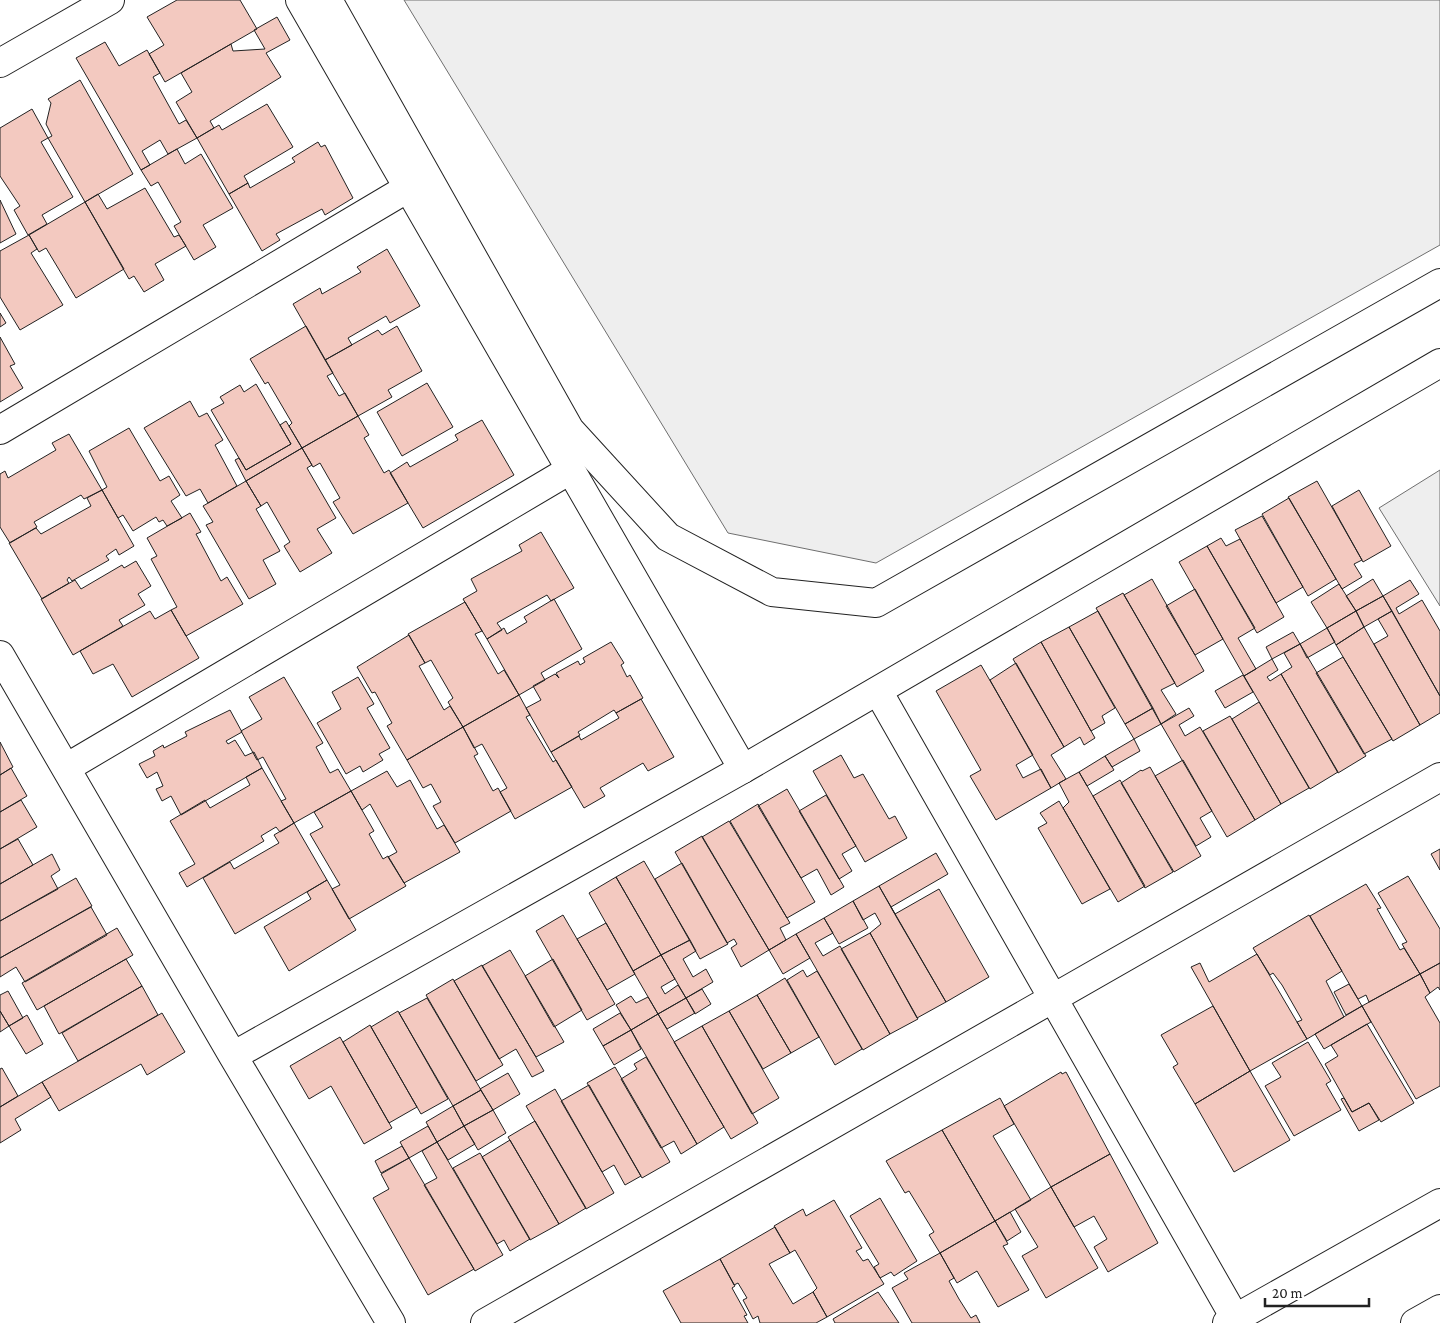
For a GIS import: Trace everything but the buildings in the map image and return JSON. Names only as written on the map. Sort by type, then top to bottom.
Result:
[{"type":"street","points":[[0,63],[110,0]]},
{"type":"street","points":[[300,0],[743,769]]},
{"type":"street","points":[[328,0],[570,430],[668,537],[772,592],[876,603],[1440,283]]},
{"type":"street","points":[[0,430],[408,188]]},
{"type":"street","points":[[232,1056],[743,769],[1440,363]]},
{"type":"street","points":[[66,768],[570,470]]},
{"type":"street","points":[[0,655],[232,1056],[391,1323]]},
{"type":"street","points":[[878,691],[1231,1321],[1440,1203]]},
{"type":"street","points":[[485,1323],[1440,777]]},
{"type":"street","points":[[1415,1323],[1440,1309]]},
{"type":"shaded area","points":[[404,0],[1440,0],[1440,245],[876,563],[728,533]]},
{"type":"shaded area","points":[[1440,470],[1440,606],[1379,508]]}]
